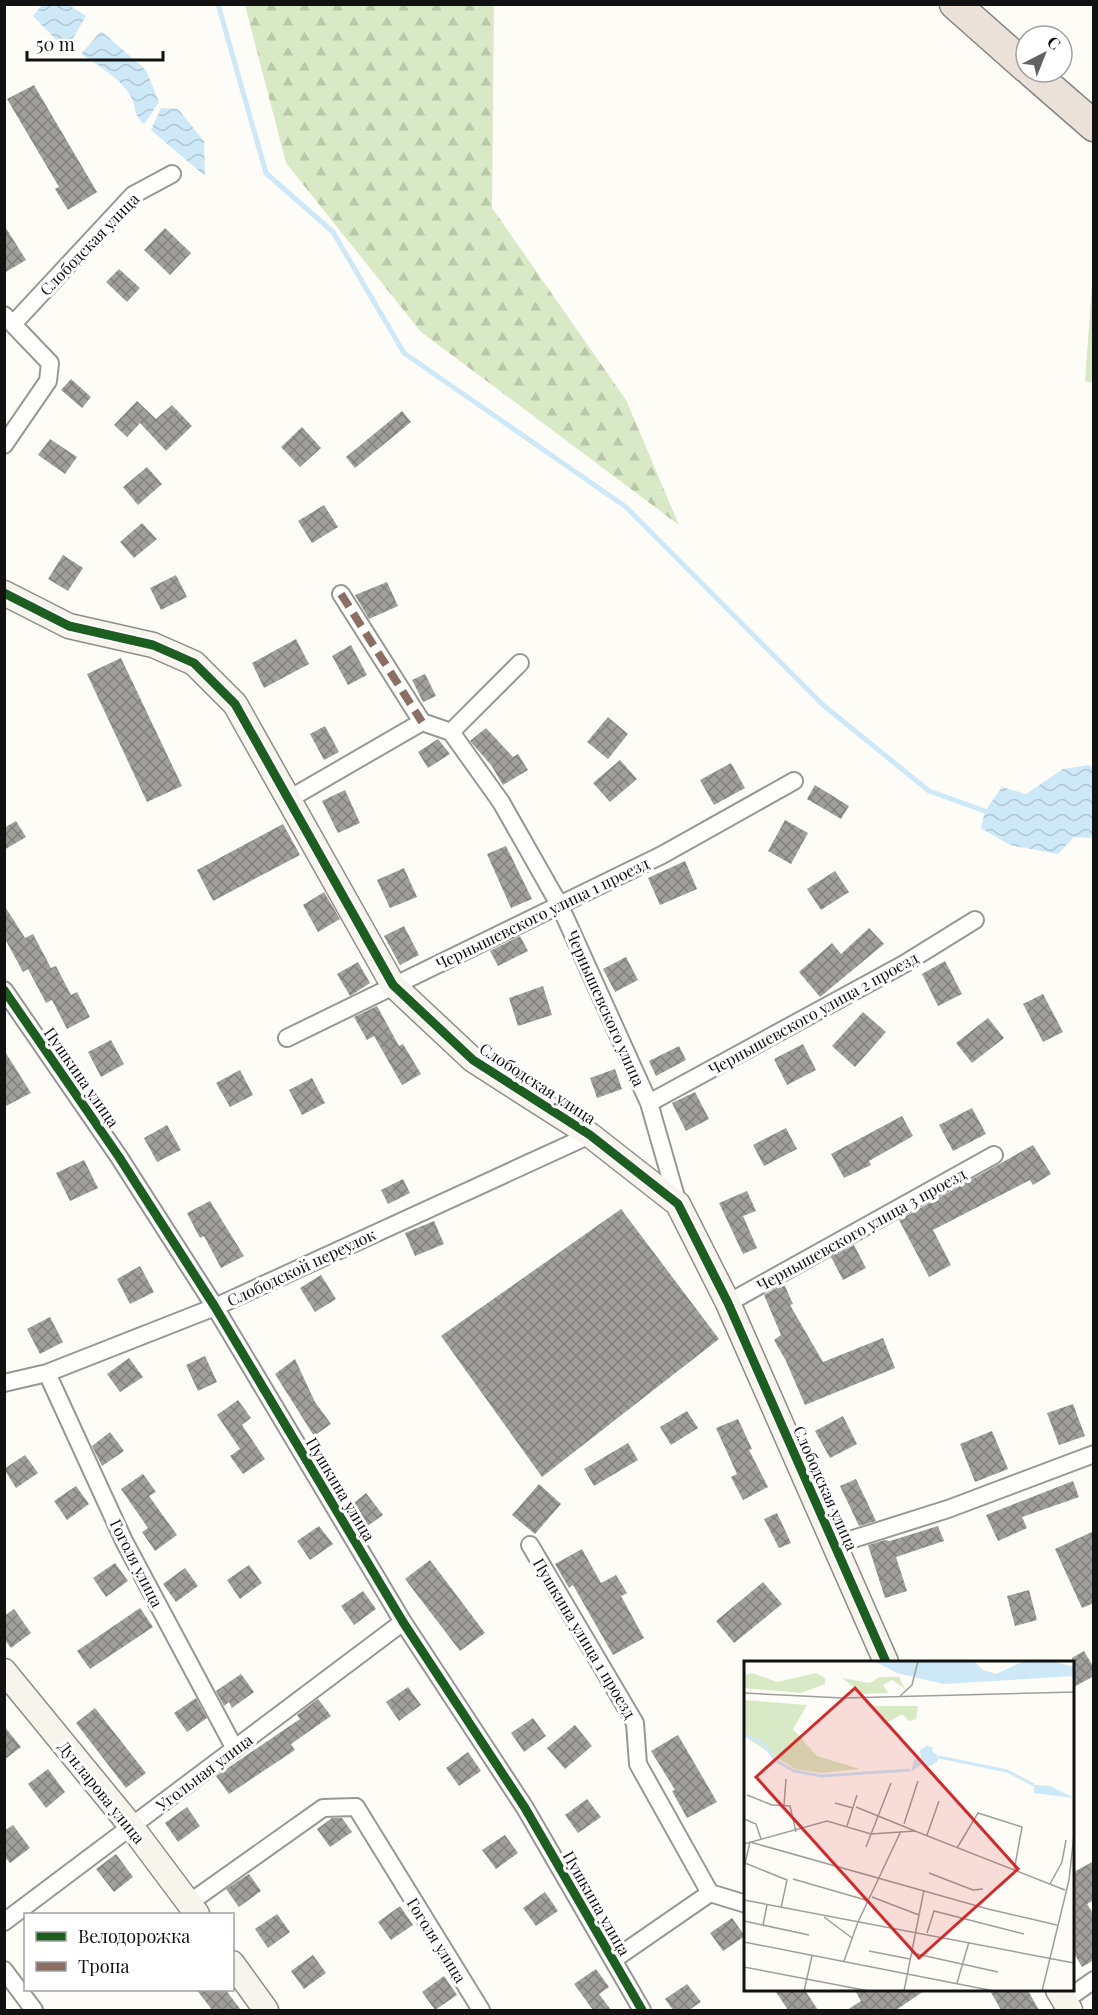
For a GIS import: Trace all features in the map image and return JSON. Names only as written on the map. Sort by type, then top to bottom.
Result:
[{"type":"highway","points":[[965,6],[1014,37]]},
{"type":"highway","points":[[965,6],[1014,55]]},
{"type":"highway","points":[[1046,84],[1094,126]]},
{"type":"highway","points":[[1072,84],[1094,104]]},
{"type":"street","name":"Слободская улица","points":[[4,445],[48,381],[50,363],[9,319],[133,195],[172,174]]},
{"type":"street","name":"Слободская улица","points":[[4,593],[69,626],[153,645],[194,663],[235,704],[393,985],[473,1060],[590,1135],[678,1204],[728,1303],[886,1661]]},
{"type":"street","points":[[340,594],[422,722],[451,732],[520,663]]},
{"type":"street","points":[[289,799],[422,722]]},
{"type":"street","name":"Чернышевского улица","points":[[451,732],[501,802],[560,906],[649,1103],[678,1204]]},
{"type":"street","name":"Чернышевского улица 1 проезд","points":[[287,1038],[662,855],[794,782]]},
{"type":"street","name":"Чернышевского улица 2 проезд","points":[[649,1103],[894,969],[975,921]]},
{"type":"street","name":"Пушкина улица","points":[[4,990],[119,1156],[215,1307],[403,1622],[525,1808],[642,2010]]},
{"type":"street","name":"Слободской переулок","points":[[5,1382],[47,1373],[215,1307],[590,1135]]},
{"type":"street","name":"Чернышевского улица 3 проезд","points":[[728,1303],[994,1155]]},
{"type":"street","name":"Гоголя улица","points":[[47,1373],[124,1540],[235,1749]]},
{"type":"street","points":[[834,1545],[948,1509],[1094,1454]]},
{"type":"street","name":"Пушкина улица 1 проезд","points":[[530,1545],[636,1724],[638,1764],[710,1893]]},
{"type":"street","name":"Угольная улица","points":[[4,1922],[403,1622]]},
{"type":"street","name":"Дунларова улица","points":[[4,1671],[131,1826],[193,1909]]},
{"type":"street","name":"Гоголя улица","points":[[193,1909],[323,1808],[356,1808],[481,2010]]},
{"type":"street","points":[[613,1960],[710,1893],[744,1903]]},
{"type":"street","points":[[234,1967],[266,2010]]},
{"type":"street","points":[[4,1970],[34,2010]]},
{"type":"street","points":[[1064,2000],[1094,1980]]},
{"type":"green space","points":[[245,5],[494,5],[492,208],[626,400],[679,525],[421,332],[286,163]]},
{"type":"green space","points":[[1093,270],[1093,383],[1085,381]]},
{"type":"water","points":[[43,4],[69,5],[86,16],[66,50],[33,16]]},
{"type":"water","points":[[101,31],[146,70],[159,102],[144,124],[136,113],[130,95],[120,83],[81,54]]},
{"type":"water","points":[[161,108],[178,109],[204,141],[205,176],[151,130]]},
{"type":"water","points":[[1089,765],[1093,768],[1093,838],[1074,837],[1058,854],[1010,845],[981,828],[985,811],[1002,787],[1026,794],[1063,769]]},
{"type":"building","points":[[34,85],[97,192],[68,210],[55,189],[59,187],[7,99]]},
{"type":"building","points":[[4,225],[26,260],[4,273]]},
{"type":"building","points":[[165,228],[191,253],[170,275],[144,250]]},
{"type":"building","points":[[119,269],[140,288],[127,302],[106,282]]},
{"type":"building","points":[[71,379],[91,397],[82,408],[61,390]]},
{"type":"building","points":[[137,401],[156,419],[172,405],[192,426],[166,451],[140,423],[127,437],[114,425]]},
{"type":"building","points":[[402,411],[411,422],[355,468],[346,457]]},
{"type":"building","points":[[302,427],[321,448],[300,467],[281,447]]},
{"type":"building","points":[[50,439],[77,457],[65,474],[38,455]]},
{"type":"building","points":[[147,467],[162,484],[138,505],[123,487]]},
{"type":"building","points":[[324,505],[338,527],[312,543],[298,521]]},
{"type":"building","points":[[142,523],[157,539],[134,558],[120,542]]},
{"type":"building","points":[[63,555],[83,568],[68,591],[48,579]]},
{"type":"building","points":[[176,575],[187,597],[161,610],[150,588]]},
{"type":"building","points":[[387,582],[398,606],[369,619],[355,595]]},
{"type":"building","points":[[296,639],[309,664],[264,688],[252,663]]},
{"type":"building","points":[[351,645],[367,675],[348,685],[332,656]]},
{"type":"building","points":[[121,658],[182,786],[147,802],[87,674]]},
{"type":"building","points":[[425,674],[436,696],[423,702],[412,680]]},
{"type":"building","points":[[608,717],[628,734],[608,759],[587,742]]},
{"type":"building","points":[[325,726],[339,752],[324,760],[310,734]]},
{"type":"building","points":[[486,728],[513,757],[518,754],[528,770],[503,785],[491,765],[470,741]]},
{"type":"building","points":[[438,739],[450,754],[428,768],[418,752]]},
{"type":"building","points":[[620,760],[637,779],[610,802],[593,783]]},
{"type":"building","points":[[731,763],[745,788],[714,805],[700,780]]},
{"type":"building","points":[[815,785],[849,806],[841,819],[807,799]]},
{"type":"building","points":[[345,790],[360,823],[338,833],[322,801]]},
{"type":"building","points":[[785,820],[808,833],[791,864],[768,851]]},
{"type":"building","points":[[16,821],[26,837],[4,850],[4,828]]},
{"type":"building","points":[[283,824],[300,855],[213,901],[197,870]]},
{"type":"building","points":[[506,846],[532,899],[511,908],[487,854]]},
{"type":"building","points":[[685,861],[697,889],[660,905],[648,878]]},
{"type":"building","points":[[404,868],[417,897],[390,908],[377,880]]},
{"type":"building","points":[[835,871],[849,892],[821,910],[807,889]]},
{"type":"building","points":[[324,892],[340,919],[318,932],[303,905]]},
{"type":"building","points":[[4,905],[25,938],[33,934],[51,968],[56,966],[71,995],[77,992],[90,1017],[67,1029],[52,1000],[46,1003],[28,969],[23,972],[4,937]]},
{"type":"building","points":[[404,926],[419,955],[400,965],[384,936]]},
{"type":"building","points":[[869,928],[884,944],[820,997],[799,972],[832,943],[841,954]]},
{"type":"building","points":[[520,936],[528,951],[498,966],[490,951]]},
{"type":"building","points":[[626,957],[638,980],[615,992],[603,969]]},
{"type":"building","points":[[945,961],[962,994],[938,1006],[922,974]]},
{"type":"building","points":[[358,962],[370,983],[350,996],[337,974]]},
{"type":"building","points":[[543,986],[552,1015],[518,1026],[509,998]]},
{"type":"building","points":[[1043,994],[1063,1032],[1043,1042],[1023,1004]]},
{"type":"building","points":[[377,1006],[399,1046],[403,1044],[421,1074],[402,1085],[374,1036],[367,1040],[354,1017]]},
{"type":"building","points":[[863,1012],[886,1032],[855,1067],[832,1046]]},
{"type":"building","points":[[988,1018],[1004,1038],[972,1063],[956,1043]]},
{"type":"building","points":[[111,1040],[124,1064],[101,1077],[88,1052]]},
{"type":"building","points":[[803,1044],[816,1070],[787,1085],[774,1059]]},
{"type":"building","points":[[679,1046],[686,1060],[656,1076],[649,1061]]},
{"type":"building","points":[[4,1050],[31,1093],[4,1107]]},
{"type":"building","points":[[615,1069],[622,1089],[597,1098],[590,1078]]},
{"type":"building","points":[[240,1070],[253,1095],[230,1107],[216,1083]]},
{"type":"building","points":[[312,1078],[325,1103],[302,1115],[289,1090]]},
{"type":"building","points":[[695,1092],[709,1119],[686,1131],[672,1103]]},
{"type":"building","points":[[972,1108],[986,1134],[953,1151],[939,1125]]},
{"type":"building","points":[[902,1116],[913,1136],[869,1161],[871,1165],[844,1178],[831,1154]]},
{"type":"building","points":[[167,1125],[181,1150],[157,1162],[144,1138]]},
{"type":"building","points":[[786,1128],[797,1149],[764,1166],[753,1145]]},
{"type":"building","points":[[1033,1145],[1051,1174],[1033,1185],[1030,1180],[933,1230],[951,1265],[929,1277],[899,1220]]},
{"type":"building","points":[[84,1160],[98,1188],[70,1201],[56,1173]]},
{"type":"building","points":[[403,1179],[410,1193],[388,1204],[381,1190]]},
{"type":"building","points":[[747,1191],[756,1211],[743,1216],[757,1248],[743,1254],[719,1203]]},
{"type":"building","points":[[210,1201],[244,1256],[221,1268],[204,1236],[200,1238],[187,1213]]},
{"type":"building","points":[[621,1209],[719,1339],[542,1477],[441,1336]]},
{"type":"building","points":[[434,1221],[444,1244],[415,1256],[405,1233]]},
{"type":"building","points":[[854,1245],[866,1268],[843,1280],[831,1257]]},
{"type":"building","points":[[140,1266],[154,1292],[130,1304],[117,1279]]},
{"type":"building","points":[[321,1275],[336,1299],[315,1312],[300,1288]]},
{"type":"building","points":[[784,1284],[793,1304],[790,1305],[823,1362],[883,1338],[895,1368],[805,1405],[774,1340],[781,1335],[764,1295]]},
{"type":"building","points":[[50,1317],[63,1342],[40,1354],[27,1329]]},
{"type":"building","points":[[205,1356],[217,1382],[198,1391],[186,1365]]},
{"type":"building","points":[[129,1358],[143,1377],[120,1392],[107,1374]]},
{"type":"building","points":[[295,1359],[315,1402],[331,1424],[314,1436],[275,1374]]},
{"type":"building","points":[[238,1400],[251,1418],[242,1425],[265,1459],[243,1474],[230,1456],[240,1449],[217,1415]]},
{"type":"building","points":[[1073,1404],[1085,1436],[1059,1445],[1047,1413]]},
{"type":"building","points":[[687,1411],[698,1428],[671,1445],[660,1427]]},
{"type":"building","points":[[843,1416],[857,1444],[830,1458],[815,1431]]},
{"type":"building","points":[[738,1419],[752,1449],[749,1450],[768,1487],[743,1500],[731,1477],[737,1474],[716,1428]]},
{"type":"building","points":[[992,1431],[1008,1469],[975,1482],[960,1444]]},
{"type":"building","points":[[110,1432],[124,1451],[102,1466],[92,1446]]},
{"type":"building","points":[[628,1443],[638,1460],[594,1486],[584,1469]]},
{"type":"building","points":[[25,1455],[38,1473],[16,1488],[4,1469]]},
{"type":"building","points":[[143,1474],[156,1492],[149,1496],[177,1535],[155,1551],[142,1532],[148,1528],[121,1489]]},
{"type":"building","points":[[856,1479],[876,1521],[859,1526],[840,1486]]},
{"type":"building","points":[[1073,1481],[1079,1497],[1022,1517],[1027,1528],[998,1541],[986,1515]]},
{"type":"building","points":[[539,1484],[561,1504],[535,1534],[512,1515]]},
{"type":"building","points":[[76,1486],[89,1504],[67,1520],[54,1501]]},
{"type":"building","points":[[366,1493],[383,1515],[366,1527],[350,1506]]},
{"type":"building","points":[[777,1513],[791,1543],[779,1548],[764,1519]]},
{"type":"building","points":[[319,1526],[333,1544],[310,1560],[297,1541]]},
{"type":"building","points":[[938,1526],[944,1541],[896,1557],[907,1591],[885,1598],[868,1545],[885,1540],[890,1541]]},
{"type":"building","points":[[1094,1531],[1094,1603],[1082,1608],[1055,1549]]},
{"type":"building","points":[[582,1549],[601,1583],[616,1575],[627,1593],[621,1596],[644,1638],[613,1655],[573,1585],[569,1588],[555,1564]]},
{"type":"building","points":[[430,1560],[485,1633],[460,1651],[405,1579]]},
{"type":"building","points":[[115,1563],[128,1581],[106,1597],[93,1578]]},
{"type":"building","points":[[249,1565],[262,1583],[240,1599],[227,1580]]},
{"type":"building","points":[[185,1568],[198,1586],[176,1602],[163,1584]]},
{"type":"building","points":[[763,1582],[782,1604],[734,1643],[716,1621]]},
{"type":"building","points":[[1029,1590],[1037,1620],[1015,1626],[1007,1596]]},
{"type":"building","points":[[363,1591],[376,1609],[354,1625],[341,1606]]},
{"type":"building","points":[[140,1608],[153,1627],[90,1669],[77,1651]]},
{"type":"building","points":[[14,1609],[31,1633],[11,1648],[4,1639],[4,1616]]},
{"type":"building","points":[[1084,1651],[1094,1668],[1094,1676],[1074,1687],[1074,1661],[1072,1658]]},
{"type":"building","points":[[241,1674],[254,1692],[232,1708],[229,1702],[224,1706],[216,1691]]},
{"type":"building","points":[[408,1687],[421,1705],[399,1721],[386,1702]]},
{"type":"building","points":[[196,1698],[207,1718],[187,1732],[174,1713]]},
{"type":"building","points":[[318,1699],[331,1716],[291,1744],[295,1750],[229,1794],[216,1776],[300,1719],[297,1715]]},
{"type":"building","points":[[95,1708],[146,1773],[126,1788],[76,1723]]},
{"type":"building","points":[[533,1718],[546,1736],[524,1752],[511,1733]]},
{"type":"building","points":[[575,1725],[592,1746],[565,1769],[547,1748]]},
{"type":"building","points":[[4,1726],[21,1747],[4,1760]]},
{"type":"building","points":[[678,1735],[717,1802],[687,1818],[672,1791],[675,1790],[651,1751]]},
{"type":"building","points":[[468,1752],[481,1771],[459,1786],[446,1768]]},
{"type":"building","points":[[48,1769],[65,1792],[46,1808],[28,1784]]},
{"type":"building","points":[[587,1799],[601,1817],[578,1833],[565,1815]]},
{"type":"building","points":[[187,1807],[200,1826],[178,1842],[165,1823]]},
{"type":"building","points":[[332,1818],[342,1818],[352,1832],[330,1847],[317,1829]]},
{"type":"building","points":[[13,1825],[30,1848],[10,1863],[4,1856],[4,1831]]},
{"type":"building","points":[[505,1835],[518,1853],[496,1869],[482,1850]]},
{"type":"building","points":[[116,1854],[133,1877],[114,1892],[96,1869]]},
{"type":"building","points":[[1094,1861],[1094,1900],[1087,1904],[1094,1915],[1094,1960],[1082,1967],[1074,1953],[1074,1872]]},
{"type":"building","points":[[249,1874],[261,1891],[239,1907],[226,1889]]},
{"type":"building","points":[[545,1892],[558,1911],[536,1926],[523,1908]]},
{"type":"building","points":[[400,1906],[413,1925],[391,1940],[378,1922]]},
{"type":"building","points":[[277,1914],[290,1932],[268,1948],[255,1929]]},
{"type":"building","points":[[732,1918],[744,1937],[723,1951],[710,1933]]},
{"type":"building","points":[[313,1955],[326,1973],[304,1989],[291,1971]]},
{"type":"building","points":[[596,1969],[609,1987],[599,1994],[611,2010],[593,2010],[574,1984]]},
{"type":"building","points":[[444,1976],[457,1995],[435,2010],[422,1992]]},
{"type":"building","points":[[687,1984],[701,2002],[689,2010],[673,2010],[665,1999]]},
{"type":"building","points":[[198,1991],[227,1991],[241,2010],[212,2010]]},
{"type":"building","points":[[775,1991],[805,1991],[818,2010],[788,2010]]},
{"type":"building","points":[[855,1991],[924,1991],[896,2010],[847,2010],[861,2001]]},
{"type":"building","points":[[990,1991],[1028,1991],[1039,2010],[1001,2010]]},
{"type":"waterway","points":[[218,4],[266,173],[333,232],[404,353],[626,507],[823,705],[929,791],[985,811]]},
{"type":"marked path","points":[[341,594],[422,722]]},
{"type":"cycle path","points":[[4,593],[69,626],[153,645],[194,663],[235,704],[393,985],[473,1060],[590,1135],[678,1204],[728,1303],[886,1661]]},
{"type":"cycle path","points":[[4,990],[119,1157],[215,1307],[403,1622],[525,1808],[642,2010]]}]
